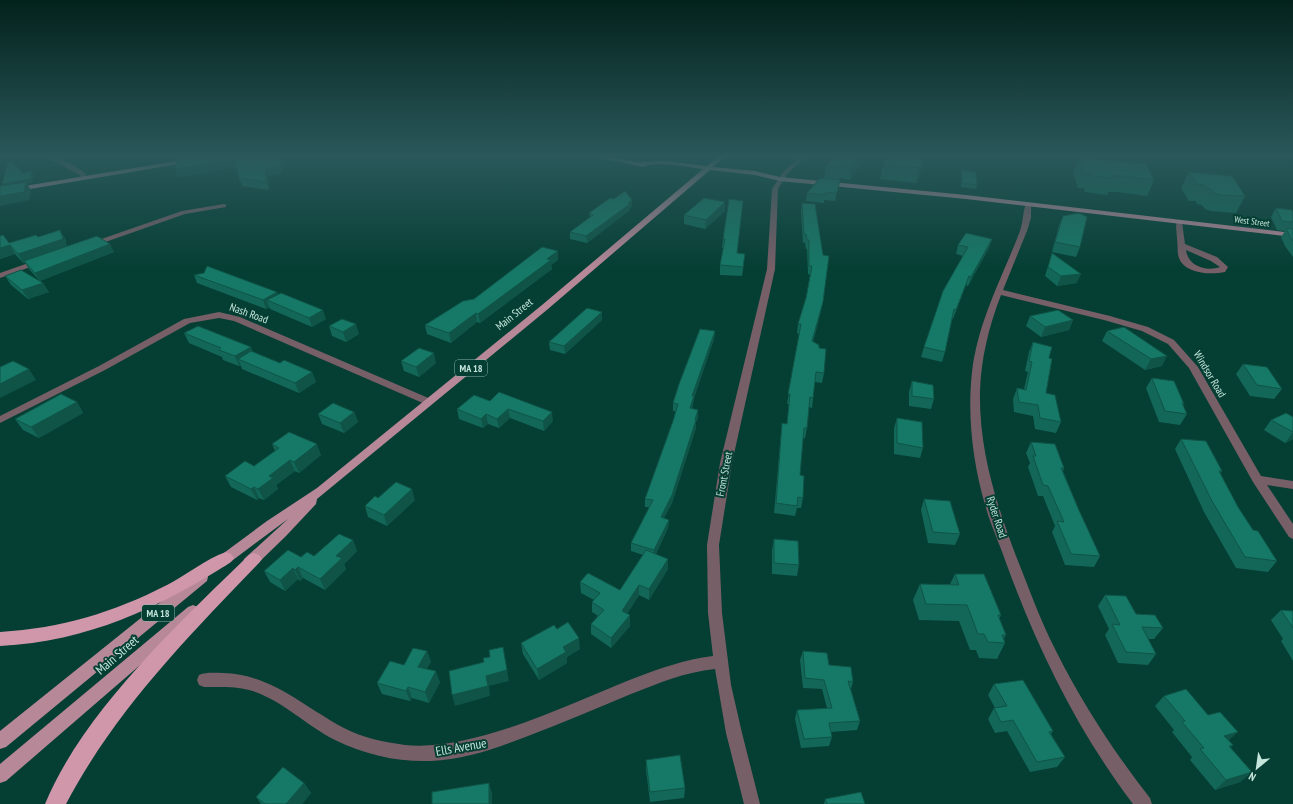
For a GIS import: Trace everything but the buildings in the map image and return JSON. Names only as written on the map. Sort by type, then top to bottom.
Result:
[{"type":"highway","points":[[0,639],[45,634],[116,615],[171,591],[226,558]]},
{"type":"highway","points":[[55,804],[84,752],[125,697],[184,632],[254,559]]},
{"type":"main road","name":"Main Street","points":[[0,741],[226,558],[321,491],[558,295],[677,194]]},
{"type":"main road","name":"West Street","points":[[924,194],[1028,204],[1293,235]]},
{"type":"main road","name":"Main Street","points":[[0,775],[254,559],[295,520],[321,491]]},
{"type":"street","name":"Front Street","points":[[752,804],[734,734],[721,662],[713,566],[715,526],[726,463],[769,277],[774,246],[774,194]]},
{"type":"street","name":"Ryder Road","points":[[1028,204],[1027,220],[999,292],[980,350],[974,399],[979,443],[990,500],[1016,575],[1040,634],[1078,709],[1128,784],[1144,804]]},
{"type":"street","points":[[86,246],[184,212],[224,206]]},
{"type":"street","points":[[1179,222],[1183,246],[1183,258],[1190,266],[1217,271],[1222,270],[1224,267],[1214,259],[1183,246]]},
{"type":"street","points":[[0,276],[49,259]]},
{"type":"street","name":"Windsor Road","points":[[999,292],[1128,324],[1156,334],[1170,342],[1182,352],[1193,367],[1257,479],[1293,534]]},
{"type":"street","name":"Nash Road","points":[[0,420],[102,368],[178,325],[196,318],[219,315],[238,319],[429,402]]},
{"type":"street","points":[[1257,479],[1293,485]]},
{"type":"street","name":"Ells Avenue","points":[[204,680],[248,682],[265,688],[330,729],[366,746],[405,753],[427,753],[448,751],[484,744],[674,670],[699,664],[721,662]]}]
